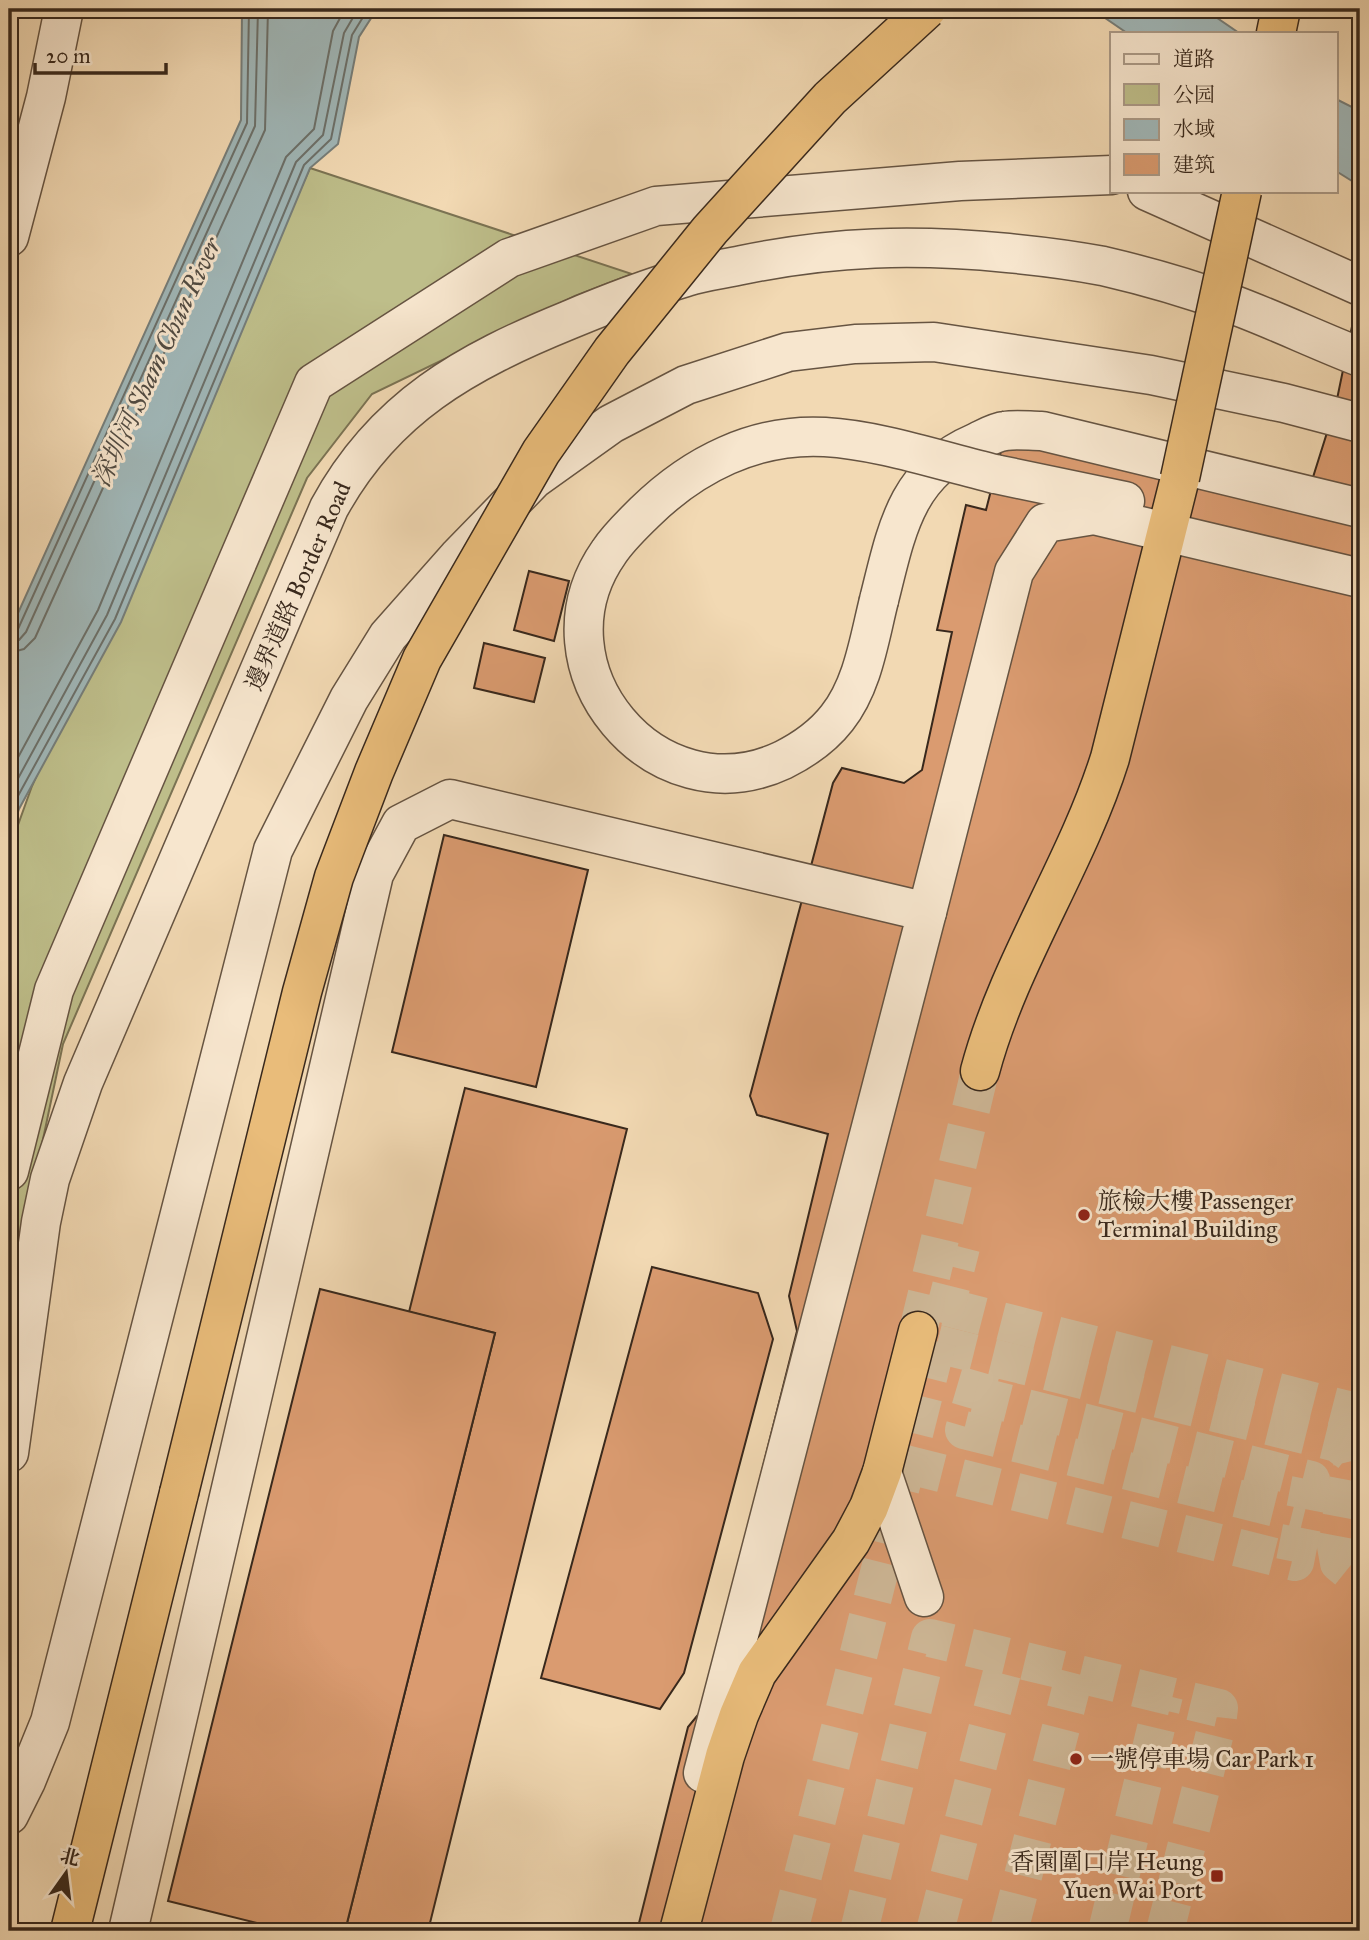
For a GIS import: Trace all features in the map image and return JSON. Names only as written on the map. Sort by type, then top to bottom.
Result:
[{"type":"highway","points":[[70,1931],[302,992],[334,877],[374,772],[422,659],[541,452],[612,351],[710,230],[830,98],[927,9]]},
{"type":"highway","points":[[1276,32],[1281,9]]},
{"type":"highway","points":[[980,1072],[990,1034],[1005,995],[1084,829],[1100,789],[1176,494],[1242,192]]},
{"type":"highway","points":[[679,1931],[738,1715],[757,1673],[851,1541],[869,1507],[883,1472],[918,1331]]},
{"type":"lane","points":[[9,237],[46,97],[64,9]]},
{"type":"lane","points":[[9,1171],[54,990],[314,383],[509,258],[656,206],[960,181],[1110,175]]},
{"type":"lane","points":[[1149,192],[1360,286]]},
{"type":"lane","name":"邊界道路 Border Road","points":[[9,1453],[41,1222],[50,1179],[83,1083],[329,508],[347,475],[377,438],[422,397],[472,364],[535,334],[613,302],[689,276],[827,251],[898,246],[980,251],[1101,266],[1167,282],[1231,303],[1360,357]]},
{"type":"lane","points":[[9,1815],[50,1722],[273,850],[349,699],[388,636],[458,557],[534,478],[611,424],[687,385],[788,352],[855,344],[934,342],[1151,375],[1284,403],[1360,423]]},
{"type":"lane","points":[[1176,494],[995,474],[858,441],[823,437],[781,440],[733,452],[703,465],[676,484],[626,531],[608,552],[588,598],[584,623],[590,671],[600,696],[614,718],[630,735],[670,762],[722,772],[748,771],[797,753],[837,719],[851,697],[861,672],[897,530],[908,502],[936,466],[955,452],[1003,431],[1042,431],[1360,508]]},
{"type":"lane","points":[[662,1931],[1014,572],[1045,523],[1094,515],[1360,578]]},
{"type":"lane","points":[[128,1931],[374,874],[401,824],[450,799],[927,912]]},
{"type":"lane","points":[[883,1472],[925,1597]]},
{"type":"green space","points":[[310,168],[632,274],[575,296],[372,394],[307,478],[63,1044],[9,1301],[9,850],[32,786]]},
{"type":"water","name":"深圳河 Sham Chun River","points":[[242,9],[377,9],[359,37],[338,144],[310,168],[121,622],[19,809],[9,839],[9,633],[241,120]]},
{"type":"water","points":[[1092,9],[1204,9],[1238,32],[1126,32]]},
{"type":"water","points":[[1338,100],[1360,111],[1360,186],[1338,172]]},
{"type":"building","points":[[1360,288],[1360,523],[1303,509],[1336,404]]},
{"type":"building","name":"旅檢大樓 Passenger Terminal Building","points":[[1013,437],[1360,523],[1360,1931],[637,1931],[688,1727],[702,1710],[797,1331],[789,1296],[828,1134],[757,1115],[750,1096],[833,783],[842,768],[904,783],[922,770],[952,632],[937,630],[966,505],[986,510],[1002,447]]},
{"type":"building","points":[[529,571],[569,581],[554,641],[514,630]]},
{"type":"building","points":[[484,643],[545,658],[534,702],[474,688]]},
{"type":"building","points":[[444,835],[588,870],[536,1087],[392,1052]]},
{"type":"building","points":[[465,1088],[627,1129],[428,1931],[345,1931],[495,1333],[409,1312]]},
{"type":"building","points":[[652,1267],[758,1293],[773,1339],[684,1673],[660,1709],[541,1678]]},
{"type":"building","points":[[320,1289],[495,1333],[345,1931],[289,1931],[168,1901]]},
{"type":"tunnel","points":[[918,1331],[980,1071]]},
{"type":"tunnel","points":[[789,1931],[961,1247]]},
{"type":"tunnel","points":[[946,1307],[1360,1415]]},
{"type":"tunnel","points":[[937,1344],[1337,1443],[1350,1453],[1352,1461],[1336,1546],[1339,1563],[1360,1580]]},
{"type":"tunnel","points":[[981,1372],[964,1430],[1304,1515]]},
{"type":"tunnel","points":[[905,1464],[1295,1562],[1311,1480],[975,1395]]},
{"type":"tunnel","points":[[859,1931],[930,1638],[1219,1708],[1165,1931]]},
{"type":"tunnel","points":[[935,1931],[1006,1657]]},
{"type":"tunnel","points":[[1009,1931],[1075,1673]]},
{"type":"tunnel","points":[[1107,1931],[1164,1695]]},
{"type":"place","name":"旅檢大樓 Passenger Terminal Building","points":[[1084,1215]]},
{"type":"place","name":"一號停車場 Car Park 1","points":[[1076,1759]]},
{"type":"place","name":"香園圍口岸 Heung Yuen Wai Port","points":[[1217,1876]]}]
